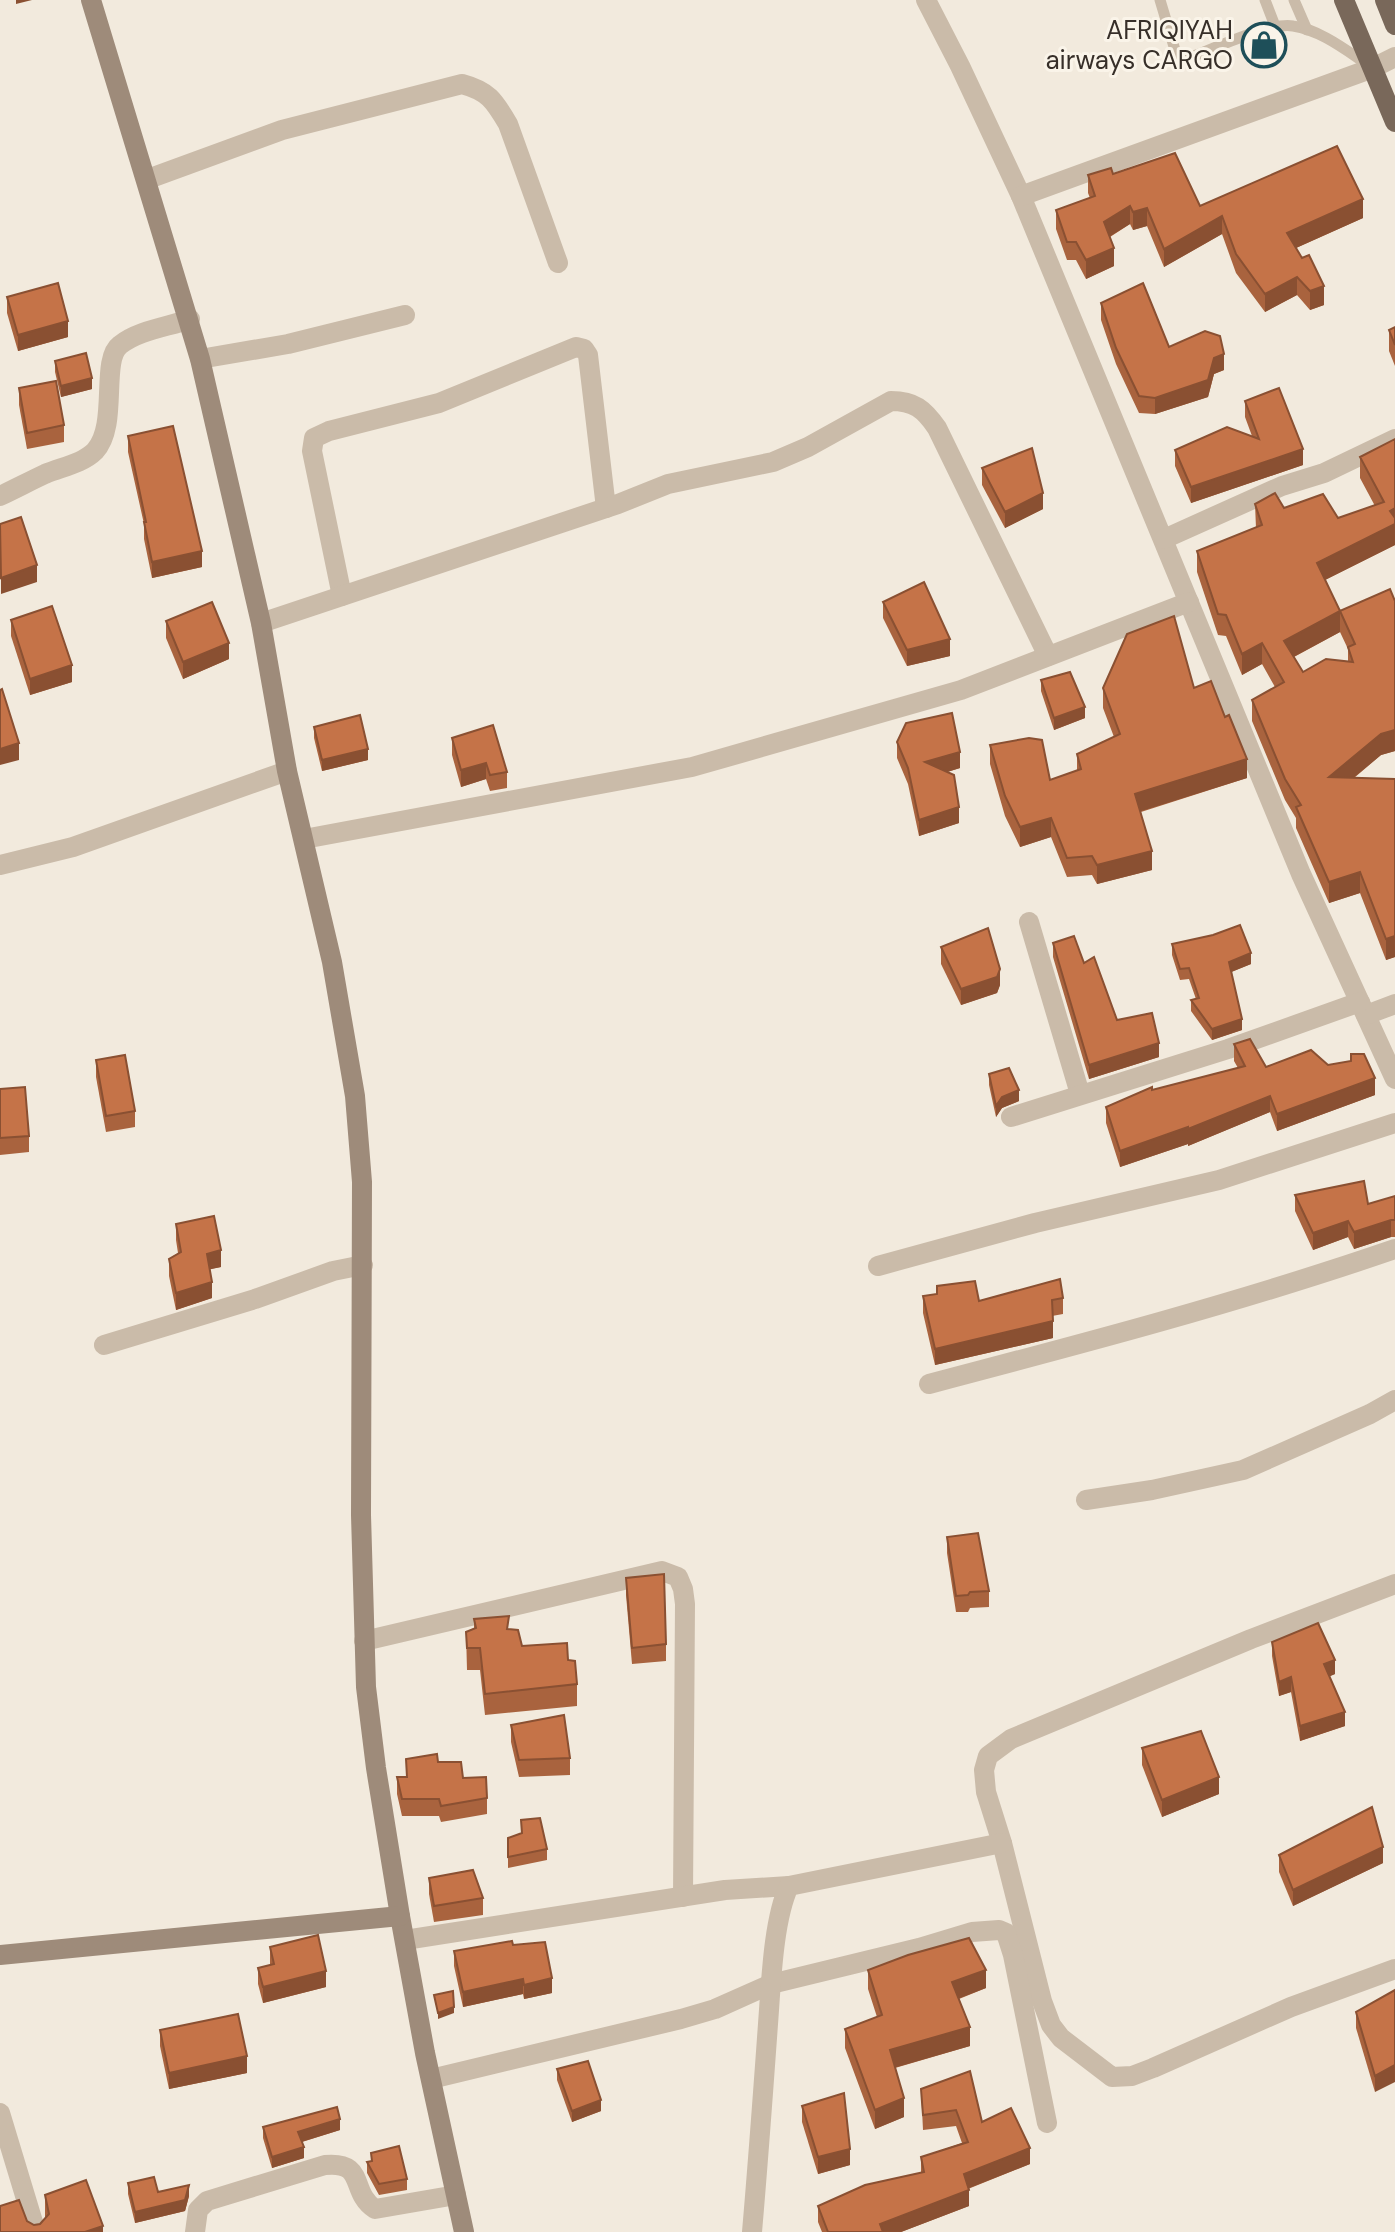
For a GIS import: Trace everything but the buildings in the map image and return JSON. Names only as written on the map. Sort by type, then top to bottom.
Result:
[{"type":"main road","points":[[1344,0],[1395,122]]},
{"type":"main road","points":[[1385,0],[1395,25]]},
{"type":"street","points":[[91,0],[148,179],[200,359],[261,623],[287,771],[332,962],[355,1096],[362,1182],[361,1515],[366,1687],[400,1916],[464,2232]]},
{"type":"street","points":[[926,0],[1021,196],[1301,874],[1395,1079]]},
{"type":"street","points":[[1021,196],[1373,68],[1395,57]]},
{"type":"street","points":[[148,179],[282,130],[462,84],[481,89],[496,102],[508,124],[558,263]]},
{"type":"street","points":[[200,359],[288,344],[405,315]]},
{"type":"street","points":[[0,496],[83,460],[96,450],[104,438],[113,355],[118,346],[147,332],[190,319]]},
{"type":"street","points":[[342,596],[312,451],[314,438],[329,431],[439,403],[576,347],[584,349],[588,355],[606,508]]},
{"type":"street","points":[[261,623],[606,508],[668,484],[773,462],[808,447],[891,401],[905,401],[918,406],[937,428],[1048,656]]},
{"type":"street","points":[[1164,539],[1282,486],[1324,473],[1395,439]]},
{"type":"street","points":[[304,839],[692,767],[961,690],[1189,602]]},
{"type":"street","points":[[0,865],[73,847],[287,771]]},
{"type":"street","points":[[1029,922],[1080,1094]]},
{"type":"street","points":[[1011,1117],[1363,1008],[1395,1004]]},
{"type":"street","points":[[878,1266],[1035,1223],[1219,1180],[1395,1123]]},
{"type":"street","points":[[929,1384],[1169,1321],[1395,1249]]},
{"type":"street","points":[[104,1345],[255,1299],[333,1271],[363,1265]]},
{"type":"street","points":[[1086,1500],[1152,1490],[1243,1470],[1395,1400]]},
{"type":"street","points":[[364,1641],[662,1571],[678,1577],[685,1604],[683,1897]]},
{"type":"street","points":[[1395,1584],[1179,1668],[998,1747],[988,1756],[984,1770],[986,1792],[1051,2025],[1061,2038],[1112,2077],[1132,2076],[1153,2068],[1291,2007],[1395,1969]]},
{"type":"street","points":[[405,1940],[725,1890],[789,1886],[1002,1843]]},
{"type":"street","points":[[752,2232],[771,1984],[780,1910],[789,1886]]},
{"type":"street","points":[[0,1955],[400,1916]]},
{"type":"street","points":[[431,2079],[681,2019],[715,2009],[771,1984],[972,1932],[999,1930],[1006,1933],[1013,1955],[1047,2123]]},
{"type":"street","points":[[0,2113],[36,2232]]},
{"type":"street","points":[[195,2232],[198,2210],[207,2201],[325,2165],[347,2166],[353,2172],[365,2201],[375,2209],[456,2195]]},
{"type":"lane","points":[[1160,0],[1175,50],[1187,58],[1275,26],[1291,26],[1338,45],[1373,68]]},
{"type":"lane","points":[[1265,0],[1275,26]]},
{"type":"lane","points":[[1294,0],[1307,30]]},
{"type":"place","name":"AFRIQIYAH airways CARGO","points":[[1264,45]]}]
